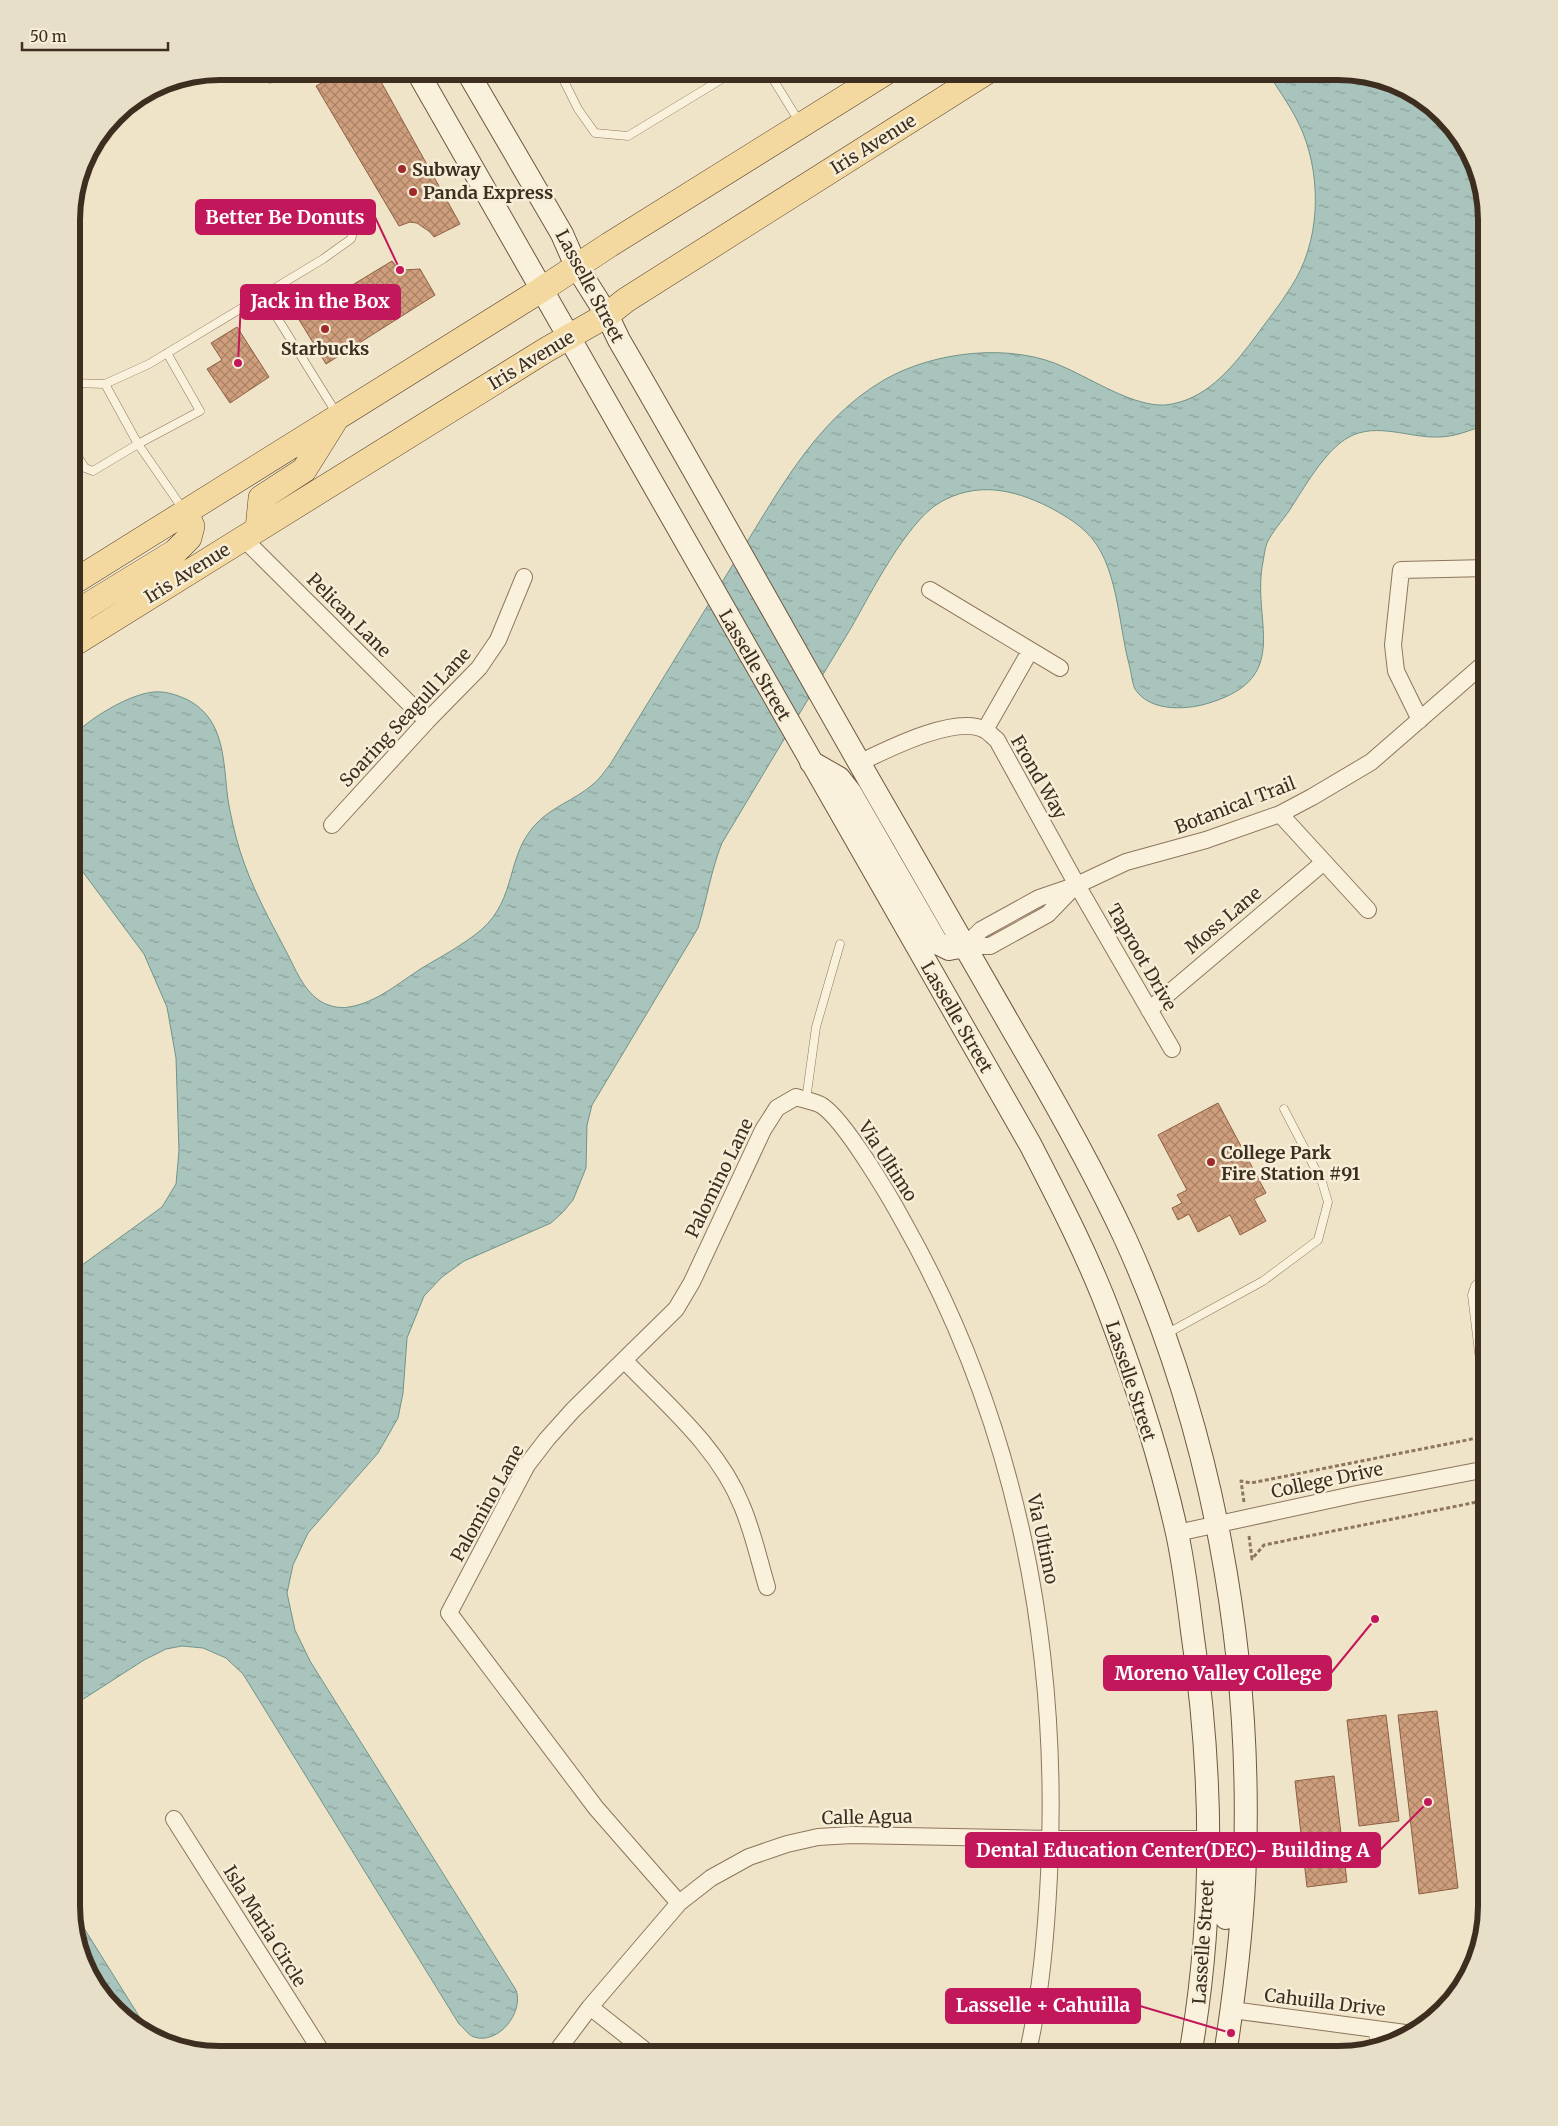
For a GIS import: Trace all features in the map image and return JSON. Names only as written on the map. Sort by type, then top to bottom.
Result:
[{"type":"main road","name":"Lasselle Street","points":[[422,80],[541,290],[570,336],[584,365],[810,762],[1030,1144],[1060,1202],[1111,1318],[1147,1424],[1176,1533],[1201,1691],[1206,1748],[1209,1839],[1206,1935],[1192,2046]]},
{"type":"main road","name":"Lasselle Street","points":[[472,80],[562,234],[576,266],[606,315],[836,724],[1082,1149],[1126,1241],[1176,1365],[1203,1464],[1227,1575],[1240,1688],[1245,1771],[1245,1860],[1236,1980],[1226,2046]]},
{"type":"main road","points":[[80,578],[874,80]]},
{"type":"main road","name":"Iris Avenue","points":[[80,640],[606,315],[626,300],[975,80]]},
{"type":"main road","points":[[251,534],[261,498],[304,470],[338,415]]},
{"type":"main road","points":[[80,612],[82,609],[175,552],[188,538],[192,526],[185,512]]},
{"type":"main road","points":[[810,762],[839,778],[850,792],[937,943],[949,949],[965,946]]},
{"type":"main road","points":[[1209,1839],[1220,1850],[1228,1870],[1225,1934],[1219,1994],[1223,2004],[1232,2010]]},
{"type":"street","name":"Pelican Lane","points":[[251,534],[427,721]]},
{"type":"street","points":[[1420,720],[1396,671],[1393,645],[1400,570],[1478,568]]},
{"type":"street","name":"Soaring Seagull Lane","points":[[332,825],[427,721],[479,668],[498,640],[524,577]]},
{"type":"street","points":[[930,590],[1060,668]]},
{"type":"street","points":[[985,730],[1030,651]]},
{"type":"street","name":"Botanical Trail","points":[[965,946],[981,930],[1039,898],[1077,884],[1126,862],[1206,840],[1280,814],[1345,779],[1371,762],[1478,669]]},
{"type":"street","name":"Frond Way","points":[[859,763],[926,733],[956,727],[973,727],[985,730],[997,740],[1077,884]]},
{"type":"street","points":[[1280,814],[1368,910]]},
{"type":"street","name":"Moss Lane","points":[[1149,1010],[1324,862]]},
{"type":"street","name":"Taproot Drive","points":[[1077,884],[1172,1049]]},
{"type":"street","name":"Palomino Lane","points":[[679,1903],[596,1808],[449,1614],[527,1465],[573,1410],[676,1309],[692,1282],[763,1130],[777,1108],[801,1099]]},
{"type":"street","name":"Via Ultimo","points":[[801,1099],[821,1106],[840,1124],[892,1202],[924,1259],[978,1380],[994,1426],[1030,1567],[1040,1628],[1050,1748],[1051,1839],[1042,1965],[1028,2046]]},
{"type":"street","points":[[625,1361],[704,1443],[725,1473],[742,1504],[767,1586]]},
{"type":"street","name":"College Drive","points":[[1176,1533],[1366,1492],[1478,1471]]},
{"type":"street","name":"Isla Maria Circle","points":[[174,1819],[318,2046]]},
{"type":"street","name":"Calle Agua","points":[[560,2046],[590,2007],[679,1903],[711,1878],[749,1857],[786,1844],[818,1837],[852,1835],[1051,1839],[1209,1839]]},
{"type":"street","points":[[590,2007],[640,2046]]},
{"type":"street","name":"Cahuilla Drive","points":[[1232,2010],[1374,2037],[1390,2036]]},
{"type":"lane","points":[[563,80],[578,110],[595,133],[628,136],[719,80]]},
{"type":"lane","points":[[774,80],[802,125]]},
{"type":"lane","points":[[80,383],[105,384],[149,364],[323,258],[351,238],[355,228]]},
{"type":"lane","points":[[263,295],[338,415]]},
{"type":"lane","points":[[80,460],[85,468],[93,471],[138,444],[200,411],[167,353]]},
{"type":"lane","points":[[105,384],[138,444],[185,512]]},
{"type":"lane","points":[[801,1099],[816,1027],[840,944]]},
{"type":"lane","points":[[1164,1335],[1262,1281],[1318,1240],[1328,1202],[1322,1182],[1284,1109]]},
{"type":"lane","points":[[1478,1283],[1472,1295],[1478,1344]]},
{"type":"water","points":[[1272,80],[1347,80],[1374,85],[1392,91],[1423,109],[1437,121],[1459,150],[1467,166],[1477,202],[1478,427],[1444,437],[1371,431],[1349,437],[1340,443],[1323,460],[1266,545],[1261,584],[1263,644],[1261,662],[1252,677],[1237,691],[1212,702],[1193,707],[1171,708],[1160,706],[1142,697],[1135,689],[1111,576],[1097,545],[1086,532],[1073,522],[1035,501],[1008,492],[994,490],[967,492],[953,496],[939,503],[927,513],[914,526],[890,560],[722,843],[698,928],[592,1105],[587,1125],[586,1168],[573,1200],[551,1223],[464,1261],[442,1277],[424,1296],[407,1338],[403,1393],[398,1418],[378,1453],[308,1533],[293,1565],[287,1593],[295,1630],[310,1661],[516,1990],[518,1999],[516,2008],[513,2017],[507,2025],[492,2036],[474,2037],[459,2024],[243,1674],[226,1658],[203,1648],[182,1646],[166,1649],[144,1660],[80,1701],[80,1266],[162,1207],[176,1184],[179,1151],[176,1058],[167,1007],[144,954],[80,868],[80,729],[121,702],[154,692],[171,694],[188,700],[200,709],[210,719],[220,744],[230,813],[244,864],[300,978],[314,996],[323,1003],[334,1007],[345,1008],[359,1005],[378,997],[467,941],[493,918],[507,891],[515,862],[527,835],[543,817],[594,784],[611,763],[780,489],[816,440],[836,417],[859,397],[884,380],[904,370],[926,362],[974,353],[1022,355],[1045,360],[1066,368],[1114,392],[1141,402],[1153,404],[1165,405],[1179,402],[1193,397],[1216,382],[1236,362],[1291,287],[1301,270],[1313,232],[1315,191],[1313,171],[1303,133]]},
{"type":"water","points":[[81,1923],[143,2022],[121,2005],[99,1976],[91,1960]]},
{"type":"building","points":[[327,80],[380,80],[460,224],[434,237],[417,223],[410,222],[399,226],[316,86]]},
{"type":"building","points":[[392,261],[397,267],[404,270],[420,269],[435,295],[326,364],[298,318]]},
{"type":"building","points":[[237,327],[269,377],[230,403],[207,369],[222,360],[211,343]]},
{"type":"building","name":"College Park Fire Station #91","points":[[1218,1103],[1266,1193],[1254,1199],[1266,1221],[1240,1235],[1230,1215],[1198,1232],[1189,1214],[1178,1220],[1172,1208],[1182,1203],[1177,1195],[1187,1190],[1158,1135]]},
{"type":"building","points":[[1437,1711],[1458,1888],[1419,1894],[1398,1715]]},
{"type":"building","points":[[1386,1715],[1399,1821],[1359,1826],[1347,1720]]},
{"type":"building","points":[[1334,1776],[1347,1882],[1307,1887],[1295,1781]]},
{"type":"place","name":"Subway","points":[[402,169]]},
{"type":"place","name":"Panda Express","points":[[413,192]]},
{"type":"place","name":"Better Be Donuts","points":[[400,270]]},
{"type":"place","name":"Starbucks","points":[[325,329]]},
{"type":"place","name":"Jack in the Box","points":[[238,363]]},
{"type":"place","name":"College Park Fire Station #91","points":[[1211,1162]]},
{"type":"place","name":"Moreno Valley College","points":[[1375,1619]]},
{"type":"place","name":"Dental Education Center(DEC)- Building A","points":[[1428,1802]]},
{"type":"place","name":"Lasselle + Cahuilla","points":[[1231,2033]]}]
